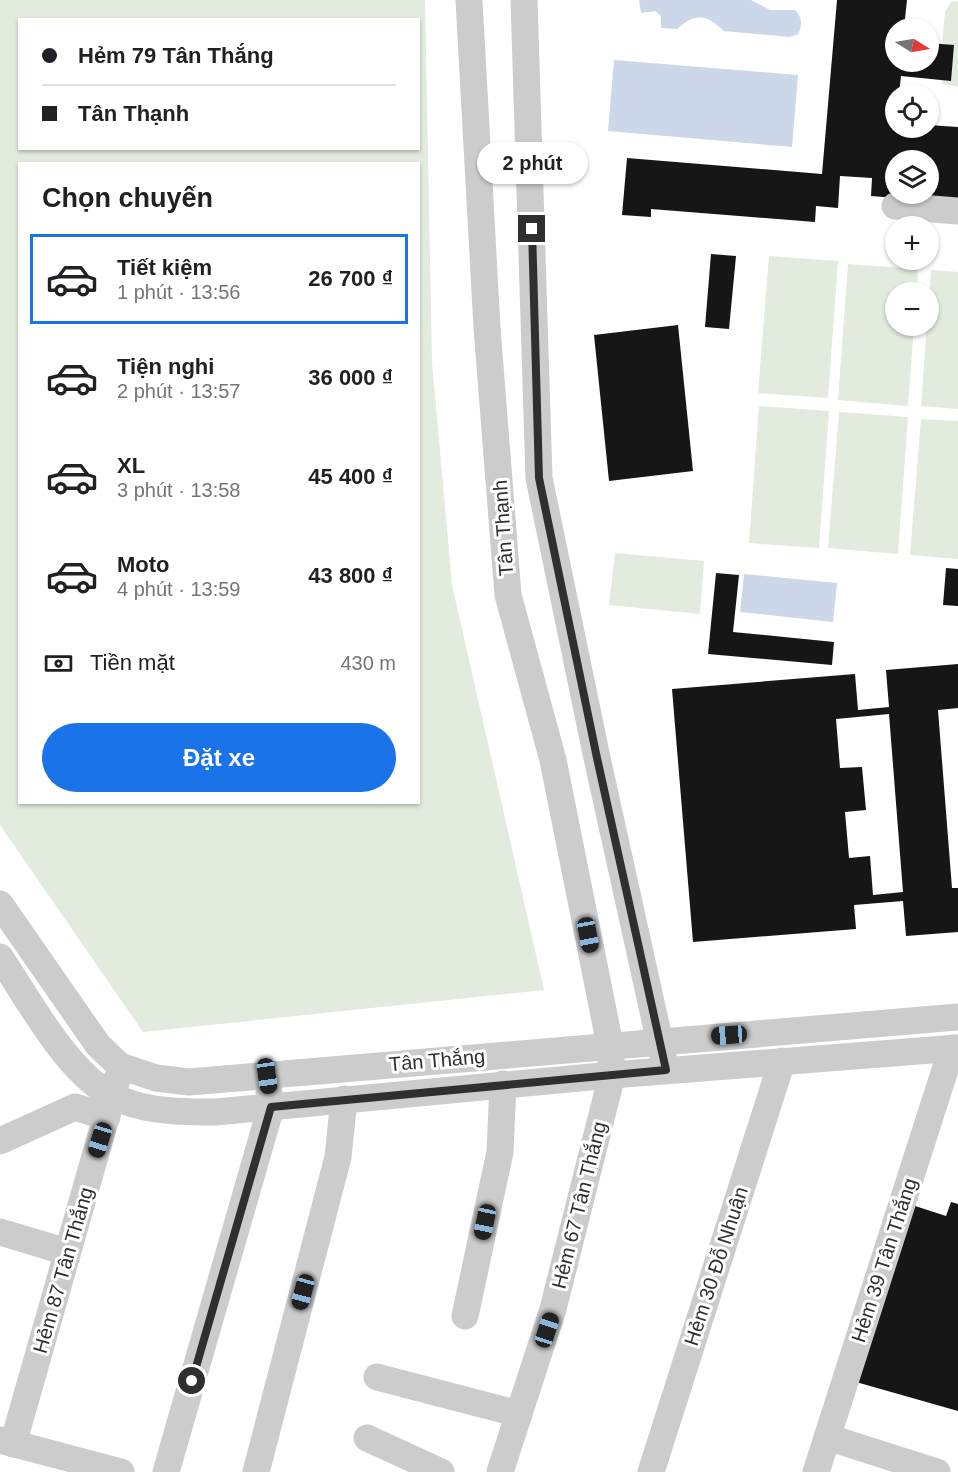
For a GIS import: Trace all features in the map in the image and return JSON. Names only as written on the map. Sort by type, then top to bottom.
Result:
[{"type":"street","name":"Tân Thạnh","points":[[469,0],[487,328],[508,595],[553,760],[610,1045],[612,1075]]},
{"type":"street","name":"Tân Thạnh","points":[[524,0],[539,478],[597,758],[666,1070]]},
{"type":"street","points":[[895,206],[958,212]]},
{"type":"street","name":"Tân Thắng","points":[[0,904],[98,1046],[120,1066],[156,1078],[189,1082],[958,1017]]},
{"type":"street","name":"Tân Thắng","points":[[0,957],[76,1068],[98,1088],[109,1106],[124,1102],[188,1112],[271,1107],[503,1084],[955,1048]]},
{"type":"street","name":"Hẻm 39 Tân Thắng","points":[[816,1472],[955,1048]]},
{"type":"street","name":"Hẻm 30 Đỗ Nhuận","points":[[651,1472],[782,1061]]},
{"type":"street","name":"Hẻm 87 Tân Thắng","points":[[7,1442],[67,1252],[120,1066]]},
{"type":"street","name":"Hẻm 67 Tân Thắng","points":[[500,1472],[554,1309],[612,1075]]},
{"type":"street","points":[[166,1472],[271,1107],[267,1076]]},
{"type":"street","points":[[465,1316],[500,1152],[503,1084]]},
{"type":"street","points":[[256,1472],[338,1157],[344,1099]]},
{"type":"street","points":[[0,1141],[75,1107],[109,1106]]},
{"type":"street","points":[[0,1232],[67,1252]]},
{"type":"street","points":[[377,1377],[519,1414]]},
{"type":"street","points":[[827,1437],[892,1465],[937,1472]]},
{"type":"street","points":[[367,1438],[441,1472]]},
{"type":"street","points":[[7,1442],[84,1467],[121,1472]]},
{"type":"shaded area","points":[[0,0],[425,0],[432,362],[452,585],[544,990],[143,1032],[0,825]]},
{"type":"shaded area","points":[[958,1],[958,87],[943,84],[939,76],[945,12],[951,2]]},
{"type":"shaded area","points":[[769,256],[838,261],[828,398],[758,393]]},
{"type":"shaded area","points":[[848,264],[885,267],[885,270],[918,270],[917,282],[885,282],[885,336],[913,336],[908,406],[838,400]]},
{"type":"shaded area","points":[[931,270],[958,272],[958,409],[921,406],[926,336],[939,336],[939,282],[930,282]]},
{"type":"shaded area","points":[[759,406],[829,411],[819,548],[749,543]]},
{"type":"shaded area","points":[[839,412],[908,417],[898,554],[828,548]]},
{"type":"shaded area","points":[[921,419],[958,421],[958,559],[910,555]]},
{"type":"shaded area","points":[[615,553],[704,561],[700,614],[609,605]]},
{"type":"water","points":[[639,0],[751,0],[770,10],[795,10],[799,15],[801,27],[798,34],[790,37],[724,31],[712,21],[702,17],[690,19],[677,29],[661,28],[661,16],[655,11],[641,13]]},
{"type":"water","points":[[614,60],[798,75],[792,147],[608,131]]},
{"type":"water","points":[[744,574],[837,583],[833,622],[740,612]]},
{"type":"building","points":[[837,0],[907,0],[905,18],[885,18],[885,72],[939,72],[939,44],[954,45],[951,81],[901,76],[900,84],[885,84],[885,138],[939,138],[939,126],[958,127],[958,203],[939,201],[939,150],[885,150],[885,197],[871,196],[872,178],[840,176],[838,208],[816,206],[815,222],[651,209],[651,217],[622,215],[627,158],[822,174]]},
{"type":"building","points":[[711,254],[736,256],[729,329],[705,327]]},
{"type":"building","points":[[678,325],[693,471],[609,481],[594,335]]},
{"type":"building","points":[[946,568],[958,569],[958,606],[943,605]]},
{"type":"building","points":[[716,573],[739,575],[733,632],[834,642],[832,665],[708,654]]},
{"type":"building","points":[[958,664],[958,708],[938,710],[952,888],[958,888],[958,932],[906,936],[903,901],[854,905],[856,929],[693,942],[672,689],[855,674],[858,710],[889,707],[886,670]],"holes":[[[889,714],[903,892],[873,895],[870,856],[849,858],[845,812],[866,810],[862,767],[840,768],[836,719]]]},
{"type":"building","points":[[951,1202],[958,1204],[958,1411],[856,1382],[912,1205],[946,1216]]},
{"type":"route","points":[[192,1381],[271,1107],[666,1070],[597,758],[539,478],[532,229]]}]
